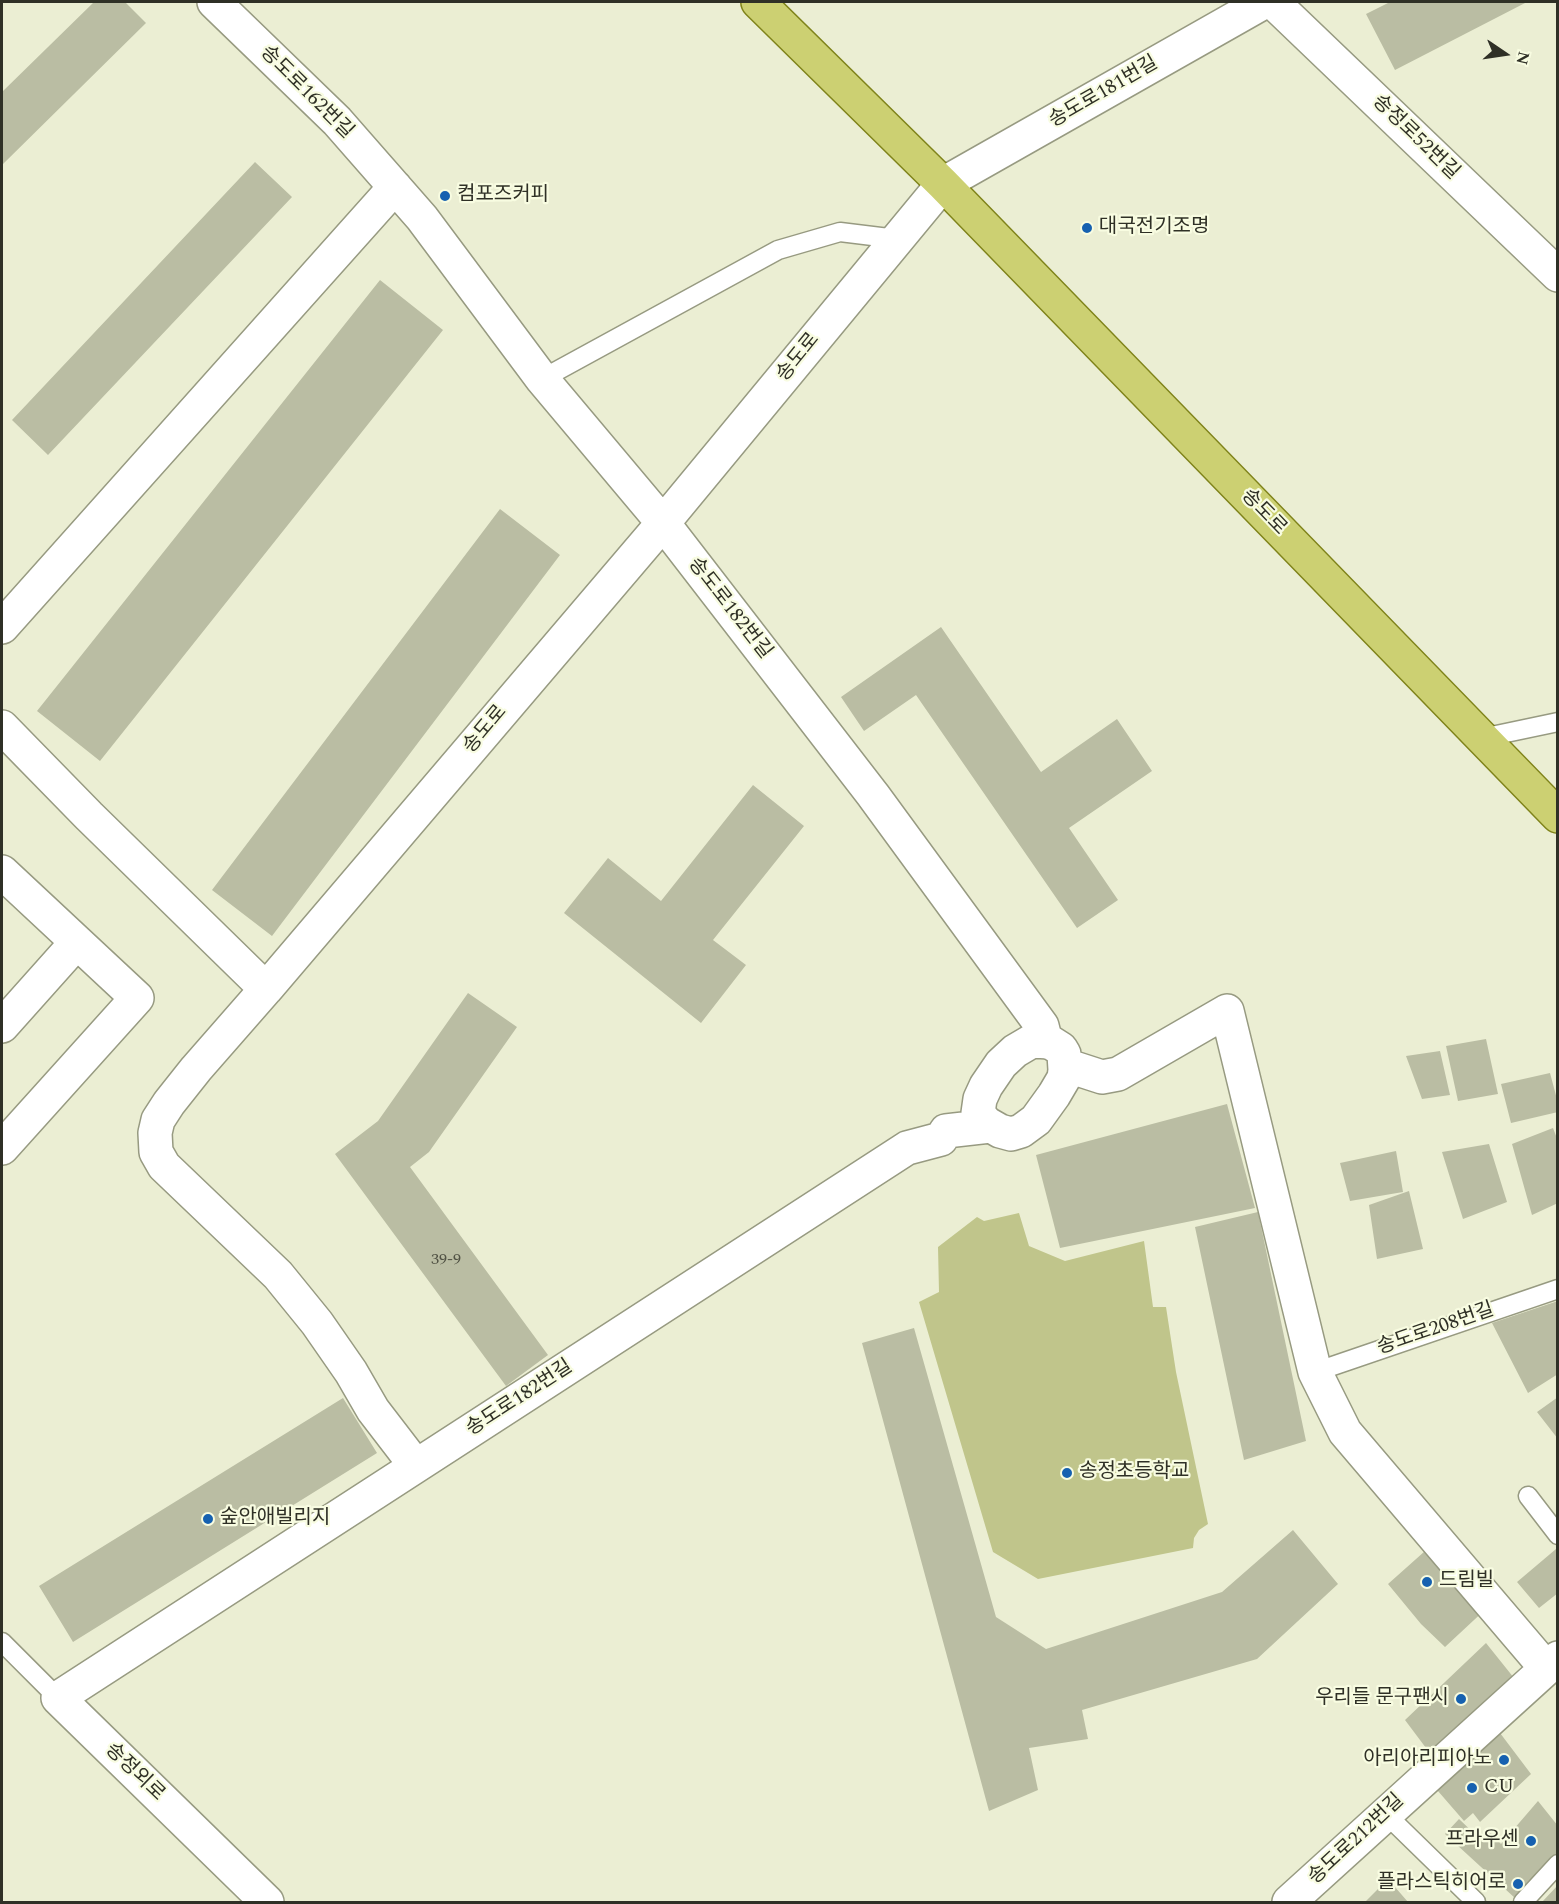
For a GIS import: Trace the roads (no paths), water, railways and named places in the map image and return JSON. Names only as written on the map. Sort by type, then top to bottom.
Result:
[{"type":"main road","name":"송도로","points":[[758,2],[943,184],[1557,816]]},
{"type":"street","name":"송도로162번길","points":[[213,2],[337,121],[395,187]]},
{"type":"street","name":"송도로181번길","points":[[943,184],[1264,2]]},
{"type":"street","name":"송정로52번길","points":[[1273,2],[1557,275]]},
{"type":"street","name":"송도로","points":[[416,1466],[373,1410],[351,1372],[317,1323],[278,1275],[164,1166],[156,1152],[155,1133],[158,1120],[196,1070],[663,523],[943,184]]},
{"type":"street","name":"송도로182번길","points":[[395,187],[422,218],[542,379],[663,523],[873,795],[1042,1026],[1056,1054]]},
{"type":"street","points":[[2,627],[395,187]]},
{"type":"street","points":[[2,728],[88,816],[266,989]]},
{"type":"street","points":[[2,872],[138,998],[2,1148]]},
{"type":"street","points":[[2,1026],[77,942]]},
{"type":"street","points":[[1056,1054],[1064,1078],[1036,1120],[1021,1131],[1011,1134],[990,1126],[978,1113],[980,1099],[986,1086],[1001,1064],[1015,1051],[1032,1041],[1102,1077],[1118,1074],[1227,1011],[1315,1371],[1345,1432],[1552,1663]]},
{"type":"street","name":"송도로182번길","points":[[58,1698],[907,1148],[941,1139],[946,1131],[990,1126]]},
{"type":"street","name":"송도로212번길","points":[[1289,1902],[1552,1663]]},
{"type":"street","name":"송정외로","points":[[58,1698],[267,1902]]},
{"type":"lane","points":[[542,379],[778,250],[840,232],[897,239]]},
{"type":"lane","points":[[1482,738],[1557,722]]},
{"type":"lane","name":"송도로208번길","points":[[1315,1371],[1557,1289]]},
{"type":"lane","points":[[1528,1496],[1557,1535]]},
{"type":"lane","name":"송정외로","points":[[2,1642],[58,1698]]},
{"type":"lane","points":[[1383,1816],[1396,1824],[1476,1902]]},
{"type":"lane","points":[[1523,1902],[1557,1864]]},
{"type":"place","name":"컴포즈커피","points":[[445,196]]},
{"type":"place","name":"대국전기조명","points":[[1087,228]]},
{"type":"place","name":"송정초등학교","points":[[1067,1473]]},
{"type":"place","name":"숲안애빌리지","points":[[208,1519]]},
{"type":"place","name":"드림빌","points":[[1427,1582]]},
{"type":"place","name":"우리들 문구팬시","points":[[1461,1699]]},
{"type":"place","name":"아리아리피아노","points":[[1504,1760]]},
{"type":"place","name":"CU","points":[[1472,1788]]},
{"type":"place","name":"프라우센","points":[[1531,1841]]},
{"type":"place","name":"플라스틱히어로","points":[[1518,1884]]}]
